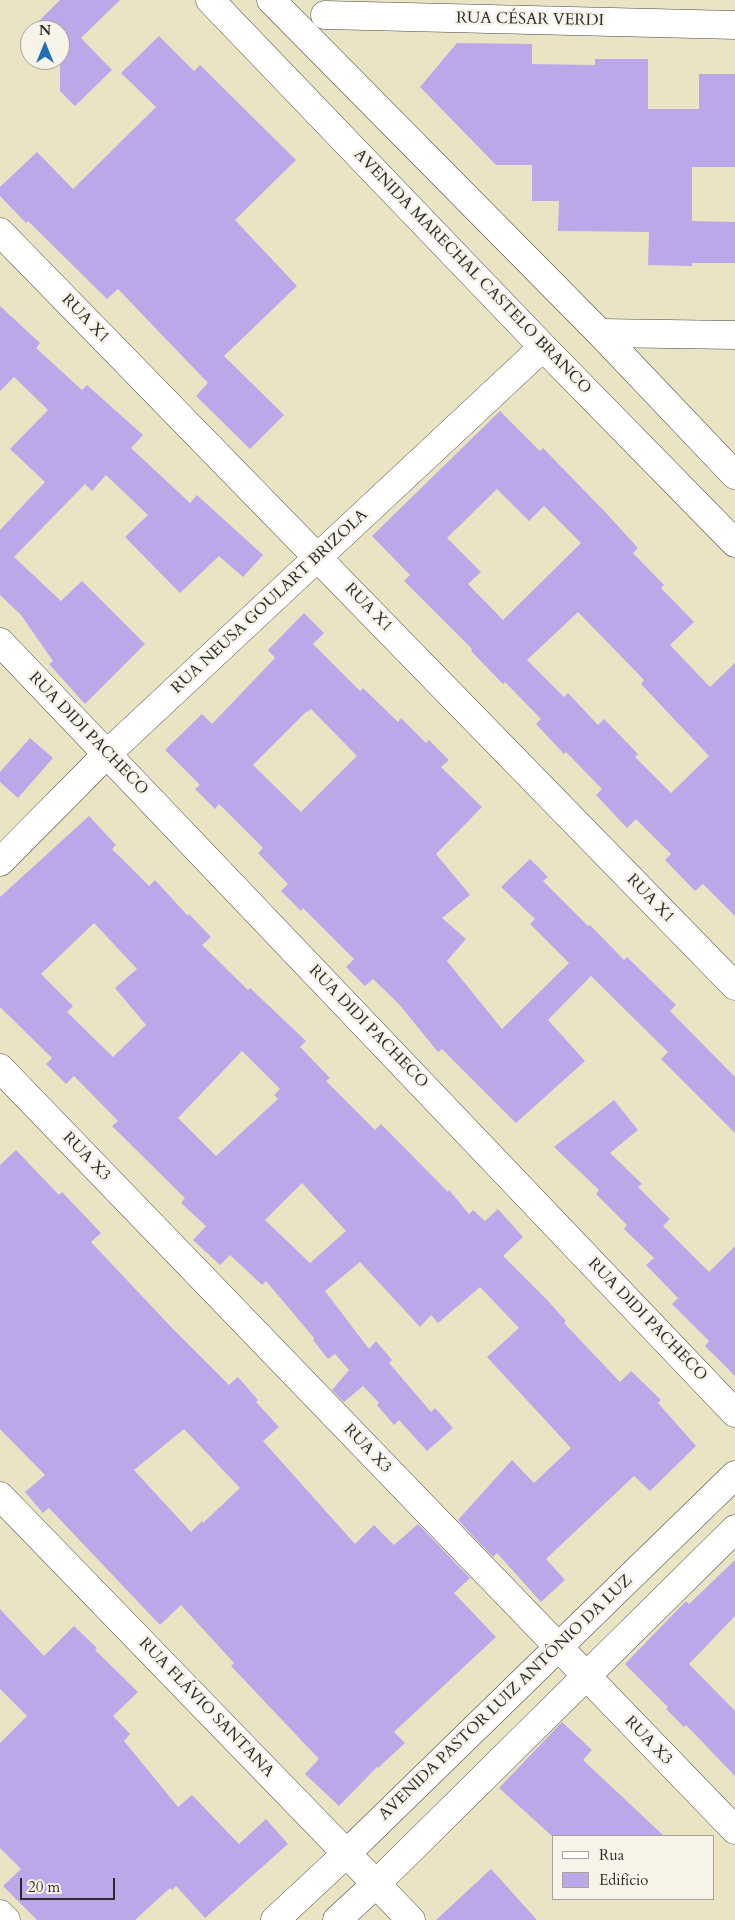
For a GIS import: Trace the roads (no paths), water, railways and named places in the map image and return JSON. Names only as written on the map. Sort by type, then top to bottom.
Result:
[{"type":"street","name":"AVENIDA MARECHAL CASTELO BRANCO","points":[[210,0],[543,347],[735,543]]},
{"type":"street","points":[[271,0],[600,333],[735,475]]},
{"type":"street","points":[[325,7],[328,57]]},
{"type":"street","name":"RUA CÉSAR VERDI","points":[[325,7],[735,25]]},
{"type":"street","name":"RUA X1","points":[[0,232],[735,986]]},
{"type":"street","points":[[600,333],[735,335]]},
{"type":"street","name":"RUA NEUSA GOULART BRIZOLA","points":[[0,862],[107,754],[543,347]]},
{"type":"street","name":"RUA DIDI PACHECO","points":[[0,642],[735,1413]]},
{"type":"street","name":"RUA X3","points":[[0,1068],[735,1830]]},
{"type":"street","name":"AVENIDA PASTOR LUIZ ANTÔNIO DA LUZ","points":[[275,1920],[347,1853],[735,1475]]},
{"type":"street","name":"RUA FLÁVIO SANTANA","points":[[0,1496],[411,1920]]},
{"type":"street","points":[[336,1920],[376,1884],[735,1529]]},
{"type":"street","points":[[0,1914],[6,1920]]}]
